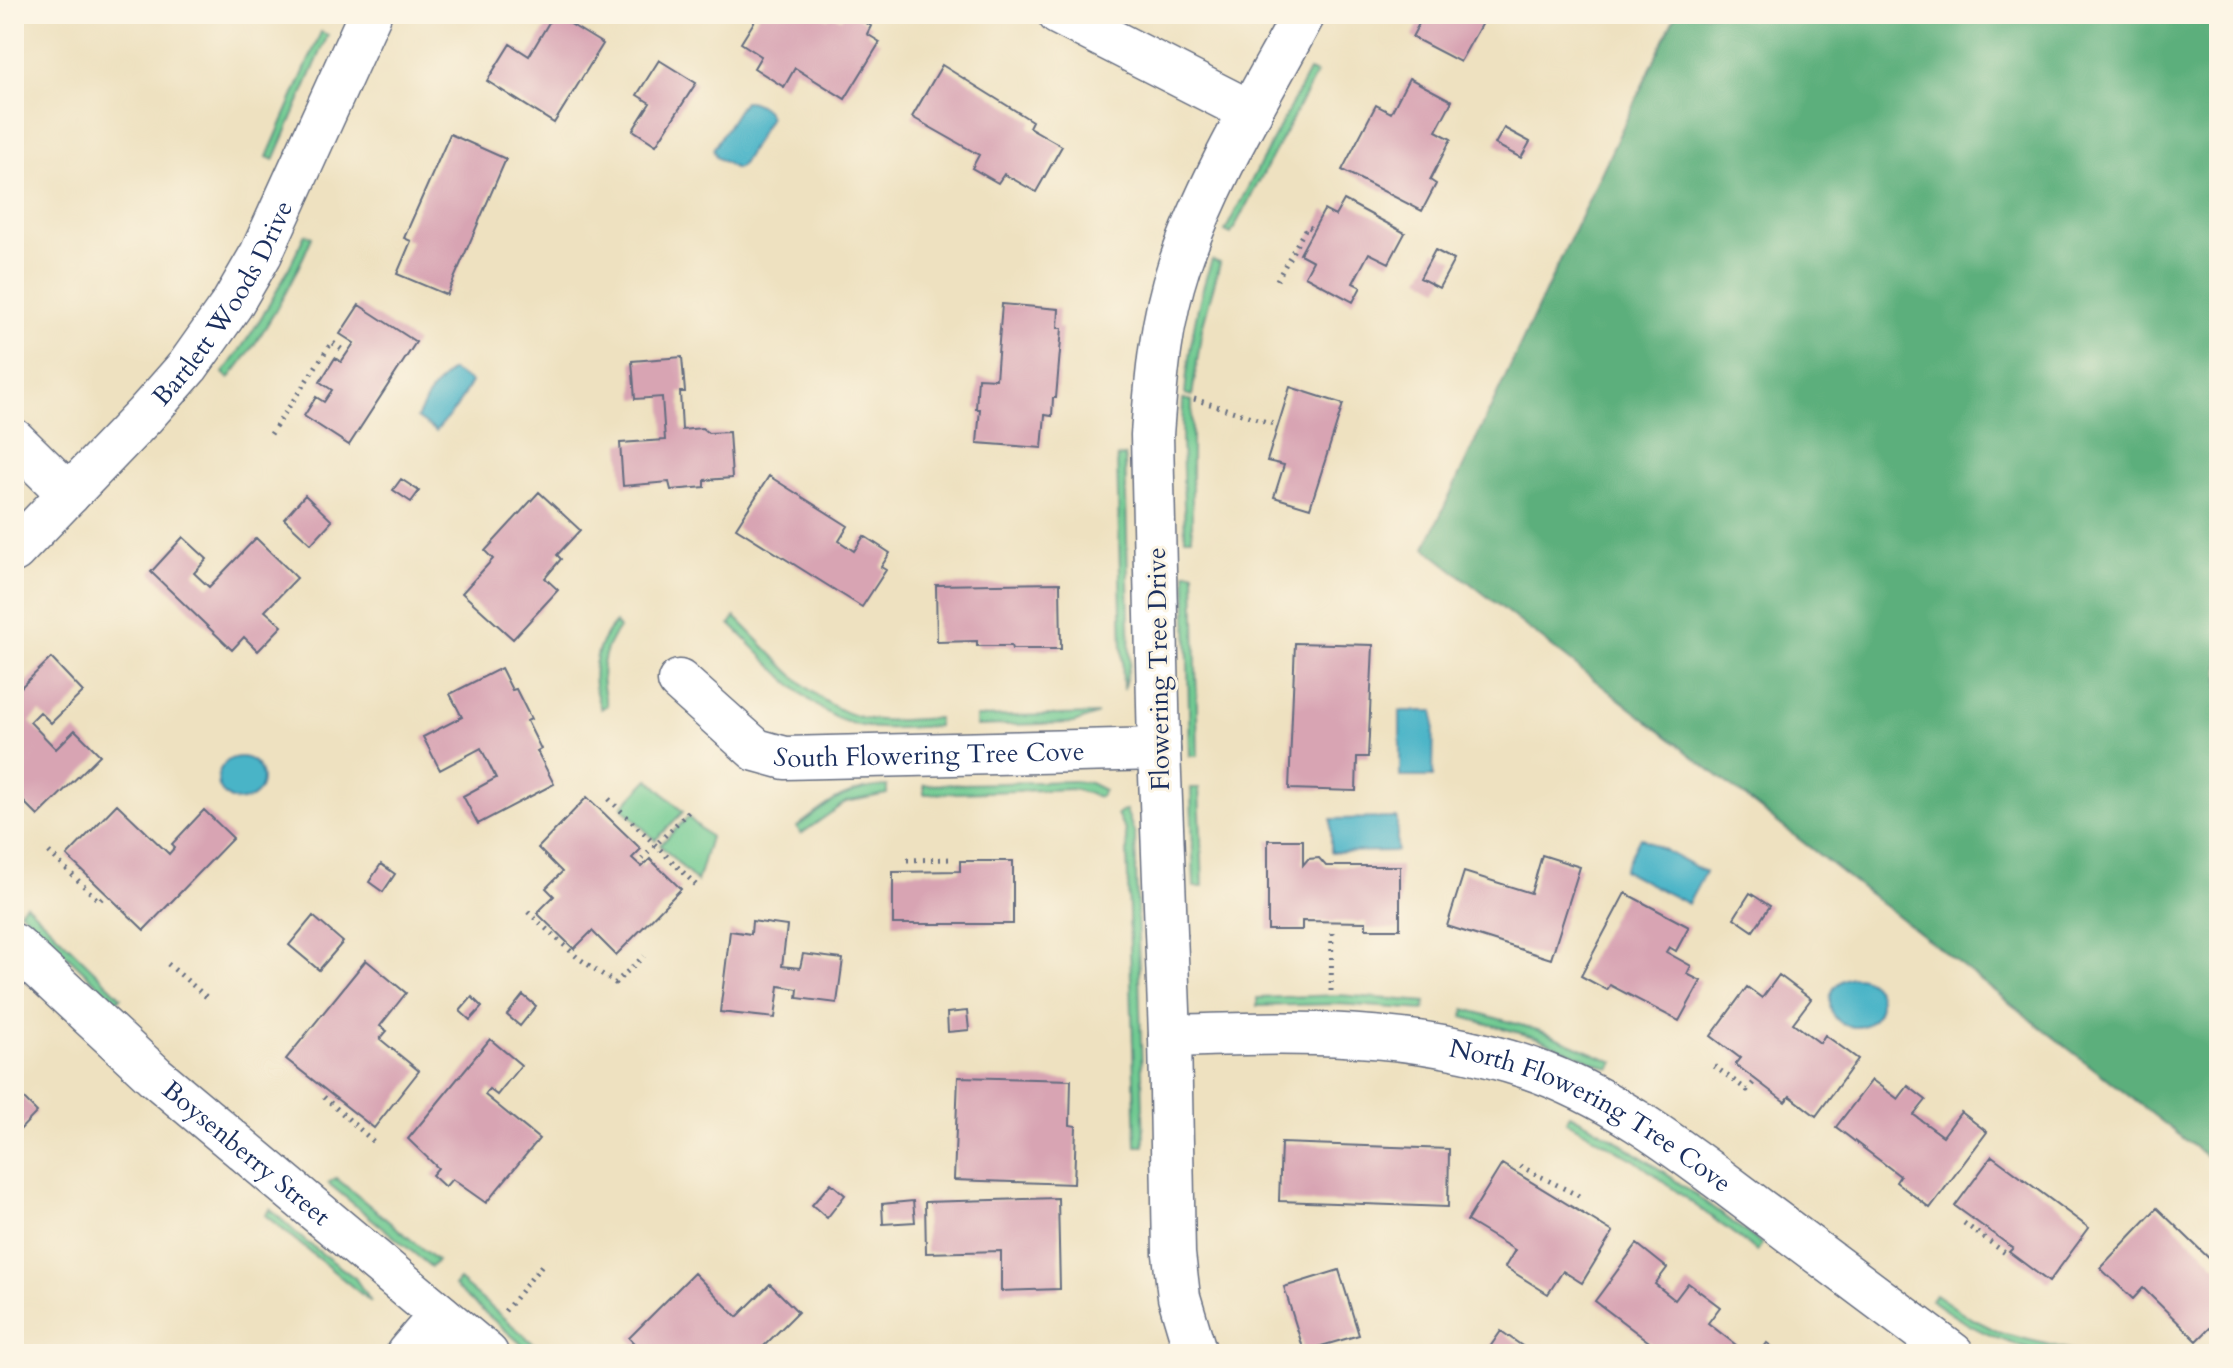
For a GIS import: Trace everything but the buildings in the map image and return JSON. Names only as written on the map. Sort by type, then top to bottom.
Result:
[{"type":"street","name":"Bartlett Woods Drive","points":[[14,551],[188,366],[232,304],[261,254],[370,14]]},
{"type":"street","points":[[1059,14],[1251,112]]},
{"type":"street","name":"Flowering Tree Drive","points":[[1196,1354],[1179,1297],[1174,1254],[1152,435],[1155,388],[1170,300],[1179,268],[1211,190],[1304,14]]},
{"type":"street","points":[[14,440],[69,494]]},
{"type":"street","name":"South Flowering Tree Cove","points":[[679,681],[756,750],[785,758],[1159,749]]},
{"type":"street","name":"Boysenberry Street","points":[[14,945],[155,1076],[487,1354]]},
{"type":"street","name":"North Flowering Tree Cove","points":[[1170,1036],[1327,1032],[1437,1045],[1530,1068],[1608,1104],[1662,1136],[1953,1354]]},
{"type":"street","points":[[407,1354],[440,1315]]},
{"type":"path","points":[[1277,280],[1307,226],[1311,228]]},
{"type":"path","points":[[271,434],[332,342],[344,351]]},
{"type":"path","points":[[1184,396],[1273,424]]},
{"type":"path","points":[[609,799],[696,885]]},
{"type":"path","points":[[642,859],[689,811]]},
{"type":"path","points":[[49,852],[99,901],[104,896]]},
{"type":"path","points":[[907,860],[954,859]]},
{"type":"path","points":[[528,912],[577,957],[615,983],[644,956]]},
{"type":"path","points":[[1331,991],[1332,932]]},
{"type":"path","points":[[168,964],[210,1000]]},
{"type":"path","points":[[1714,1066],[1747,1090],[1754,1082]]},
{"type":"path","points":[[324,1097],[374,1142]]},
{"type":"path","points":[[1520,1166],[1579,1196],[1576,1201]]},
{"type":"path","points":[[1964,1223],[2005,1253]]},
{"type":"path","points":[[505,1311],[542,1265]]},
{"type":"green space","points":[[1676,14],[2219,14],[2219,1166],[1425,548]]},
{"type":"green space","points":[[321,32],[328,35],[274,160],[267,157]]},
{"type":"green space","points":[[1309,71],[1316,74],[1231,234],[1225,231]]},
{"type":"green space","points":[[305,234],[312,237],[295,274],[265,328],[229,379],[223,373],[268,306]]},
{"type":"green space","points":[[1212,260],[1220,263],[1202,328],[1192,396],[1185,394],[1191,343],[1197,309]]},
{"type":"green space","points":[[1183,399],[1192,401],[1192,538],[1185,538]]},
{"type":"green space","points":[[1125,456],[1130,663],[1123,690],[1117,457]]},
{"type":"green space","points":[[1186,572],[1194,572],[1198,756],[1190,756]]},
{"type":"green space","points":[[735,617],[794,676],[828,703],[864,718],[938,718],[938,726],[871,727],[835,717],[803,694],[730,624]]},
{"type":"green space","points":[[615,623],[619,628],[608,646],[603,665],[607,705],[601,709],[595,686],[595,664],[602,642]]},
{"type":"green space","points":[[1098,714],[1074,723],[976,726],[976,717]]},
{"type":"green space","points":[[649,779],[683,812],[655,840],[622,807]]},
{"type":"green space","points":[[1090,783],[1104,790],[1099,797],[1074,789],[924,794],[924,785]]},
{"type":"green space","points":[[887,786],[887,794],[846,802],[801,834],[797,827],[828,804],[849,794]]},
{"type":"green space","points":[[1191,788],[1199,788],[1203,887],[1194,887]]},
{"type":"green space","points":[[1126,810],[1135,835],[1144,1146],[1136,1146],[1127,847],[1125,830],[1117,815]]},
{"type":"green space","points":[[688,817],[710,837],[697,882],[660,845]]},
{"type":"green space","points":[[26,904],[121,997],[116,1002],[20,911]]},
{"type":"green space","points":[[1339,995],[1426,1002],[1424,1010],[1337,1004],[1257,1006],[1257,998]]},
{"type":"green space","points":[[1465,1009],[1541,1031],[1614,1062],[1610,1069],[1538,1038],[1463,1017]]},
{"type":"green space","points":[[1570,1114],[1644,1159],[1762,1244],[1757,1251],[1636,1161],[1566,1121]]},
{"type":"green space","points":[[336,1178],[437,1261],[431,1267],[328,1183]]},
{"type":"green space","points":[[270,1209],[305,1241],[355,1278],[371,1302],[265,1215]]},
{"type":"green space","points":[[459,1280],[546,1354],[533,1354],[454,1286]]},
{"type":"green space","points":[[1935,1294],[1969,1317],[2001,1333],[2087,1354],[2044,1351],[2005,1341],[1950,1313],[1931,1300]]},
{"type":"water","points":[[744,101],[759,105],[770,117],[741,166],[736,169],[716,157],[713,149]]},
{"type":"water","points":[[451,370],[471,382],[456,408],[436,431],[417,418],[431,391]]},
{"type":"water","points":[[1400,711],[1434,711],[1433,777],[1400,777]]},
{"type":"water","points":[[240,757],[256,763],[262,779],[256,795],[240,801],[224,795],[218,779],[224,763]]},
{"type":"water","points":[[1397,818],[1397,851],[1331,852],[1331,819]]},
{"type":"water","points":[[1640,837],[1705,872],[1688,904],[1623,870]]},
{"type":"water","points":[[1855,977],[1873,984],[1880,1002],[1873,1020],[1855,1027],[1837,1020],[1830,1002],[1837,984]]}]
